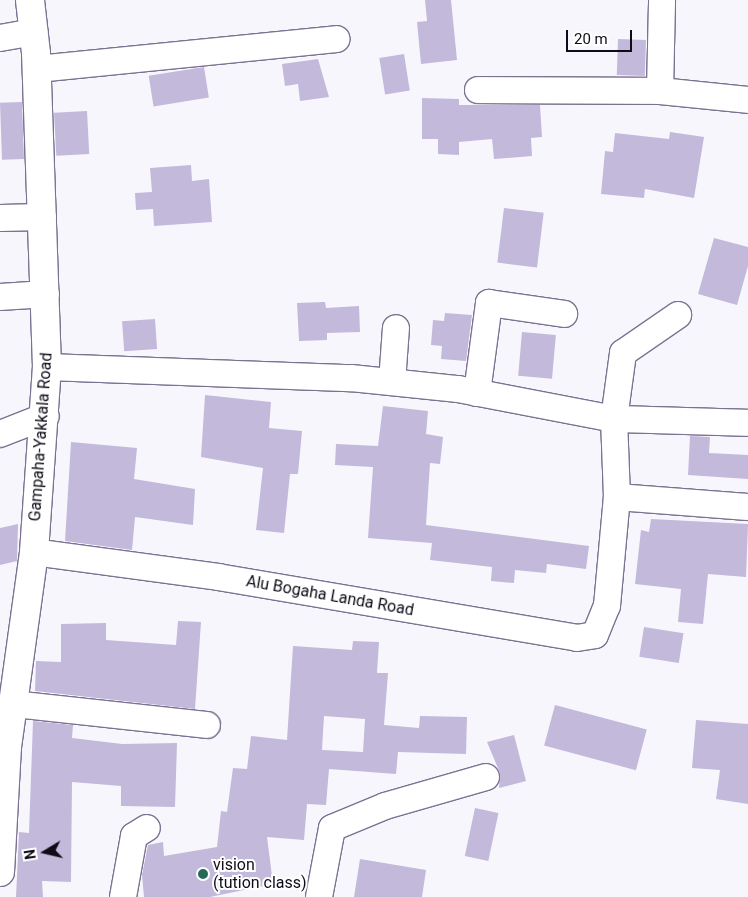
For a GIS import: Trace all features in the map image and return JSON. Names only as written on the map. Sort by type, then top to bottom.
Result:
[{"type":"highway","name":"Gampaha-Yakkala Road","points":[[0,872],[4,748],[14,704],[34,552],[46,416],[48,366],[37,70],[30,0]]},
{"type":"street","points":[[660,90],[662,0]]},
{"type":"street","points":[[0,38],[34,32]]},
{"type":"street","points":[[37,70],[337,40]]},
{"type":"street","points":[[478,90],[660,90],[748,100]]},
{"type":"street","points":[[0,218],[43,218]]},
{"type":"street","points":[[0,297],[46,294]]},
{"type":"street","points":[[477,392],[489,303],[564,314]]},
{"type":"street","points":[[678,315],[623,353],[614,419],[617,497],[748,506]]},
{"type":"street","points":[[392,382],[396,328]]},
{"type":"street","points":[[48,366],[392,382],[477,392],[614,419],[748,423]]},
{"type":"street","points":[[0,434],[46,416]]},
{"type":"street","name":"Alu Bogaha Landa Road","points":[[34,552],[218,577],[576,638],[595,636],[607,606],[617,497]]},
{"type":"street","points":[[14,704],[207,725]]},
{"type":"street","points":[[320,897],[332,828],[351,817],[486,777]]},
{"type":"street","points":[[122,897],[134,836],[146,828]]},
{"type":"building","points":[[425,0],[451,0],[457,60],[421,64],[417,22],[427,21]]},
{"type":"building","points":[[618,39],[646,40],[645,76],[617,75]]},
{"type":"building","points":[[404,54],[410,91],[385,94],[379,58]]},
{"type":"building","points":[[318,59],[329,97],[300,101],[298,84],[285,86],[282,64]]},
{"type":"building","points":[[204,67],[209,98],[154,106],[149,76]]},
{"type":"building","points":[[422,98],[459,99],[459,105],[540,105],[542,137],[531,138],[532,156],[494,159],[492,139],[459,142],[459,155],[438,154],[438,139],[422,139]]},
{"type":"building","points":[[22,102],[24,159],[2,160],[0,103]]},
{"type":"building","points":[[87,111],[89,154],[56,156],[54,113]]},
{"type":"building","points":[[670,132],[704,137],[694,198],[645,189],[644,198],[601,194],[605,151],[613,152],[615,133],[669,139]]},
{"type":"building","points":[[191,165],[192,181],[209,179],[212,222],[154,226],[153,209],[136,210],[135,193],[152,192],[150,168]]},
{"type":"building","points":[[504,208],[544,213],[537,267],[497,263]]},
{"type":"building","points":[[714,238],[748,247],[748,266],[737,305],[698,294]]},
{"type":"building","points":[[325,302],[326,308],[359,306],[360,332],[327,333],[327,340],[299,341],[297,303]]},
{"type":"building","points":[[445,313],[472,315],[466,361],[441,359],[442,346],[431,345],[433,320],[444,321]]},
{"type":"building","points":[[155,319],[157,349],[124,351],[122,321]]},
{"type":"building","points":[[522,332],[556,335],[552,379],[518,376]]},
{"type":"building","points":[[205,395],[271,402],[269,428],[302,431],[298,474],[290,474],[284,533],[256,530],[263,468],[201,457]]},
{"type":"building","points":[[383,406],[428,411],[426,434],[443,437],[440,464],[430,463],[426,525],[589,546],[586,569],[547,564],[546,573],[515,570],[514,583],[491,581],[492,567],[430,560],[432,543],[368,538],[373,467],[335,465],[336,444],[378,446]]},
{"type":"building","points":[[690,436],[710,437],[709,453],[748,455],[748,479],[688,475]]},
{"type":"building","points":[[71,442],[137,448],[134,479],[195,489],[193,525],[135,517],[132,550],[65,541]]},
{"type":"building","points":[[651,519],[748,524],[746,577],[708,574],[703,624],[678,622],[681,589],[635,584],[641,530],[649,532]]},
{"type":"building","points":[[18,524],[17,561],[0,565],[0,528]]},
{"type":"building","points":[[178,621],[201,622],[195,709],[35,691],[36,661],[61,662],[61,624],[106,623],[106,640],[176,645]]},
{"type":"building","points":[[644,627],[684,633],[679,663],[639,657]]},
{"type":"building","points":[[353,641],[379,642],[377,673],[388,673],[384,725],[419,728],[420,716],[467,717],[466,754],[398,752],[396,774],[329,769],[326,805],[307,804],[304,840],[267,837],[273,884],[210,897],[144,897],[142,875],[148,845],[163,842],[164,856],[217,847],[221,811],[227,812],[233,768],[247,769],[251,736],[287,740],[293,646],[352,650]],"holes":[[[324,716],[365,719],[363,752],[322,750]]]},
{"type":"building","points":[[555,705],[647,730],[636,770],[544,746]]},
{"type":"building","points":[[696,720],[748,724],[748,804],[716,799],[720,770],[692,768]]},
{"type":"building","points":[[33,721],[73,725],[72,738],[122,744],[177,743],[175,807],[121,806],[121,786],[72,782],[71,882],[42,881],[43,897],[16,897],[19,832],[29,833]]},
{"type":"building","points":[[514,735],[526,781],[499,788],[500,773],[487,742]]},
{"type":"building","points":[[475,808],[498,813],[488,861],[465,856]]},
{"type":"building","points":[[360,859],[426,870],[422,897],[354,897]]},
{"type":"place","name":"vision (tution class)","points":[[203,874]]}]
